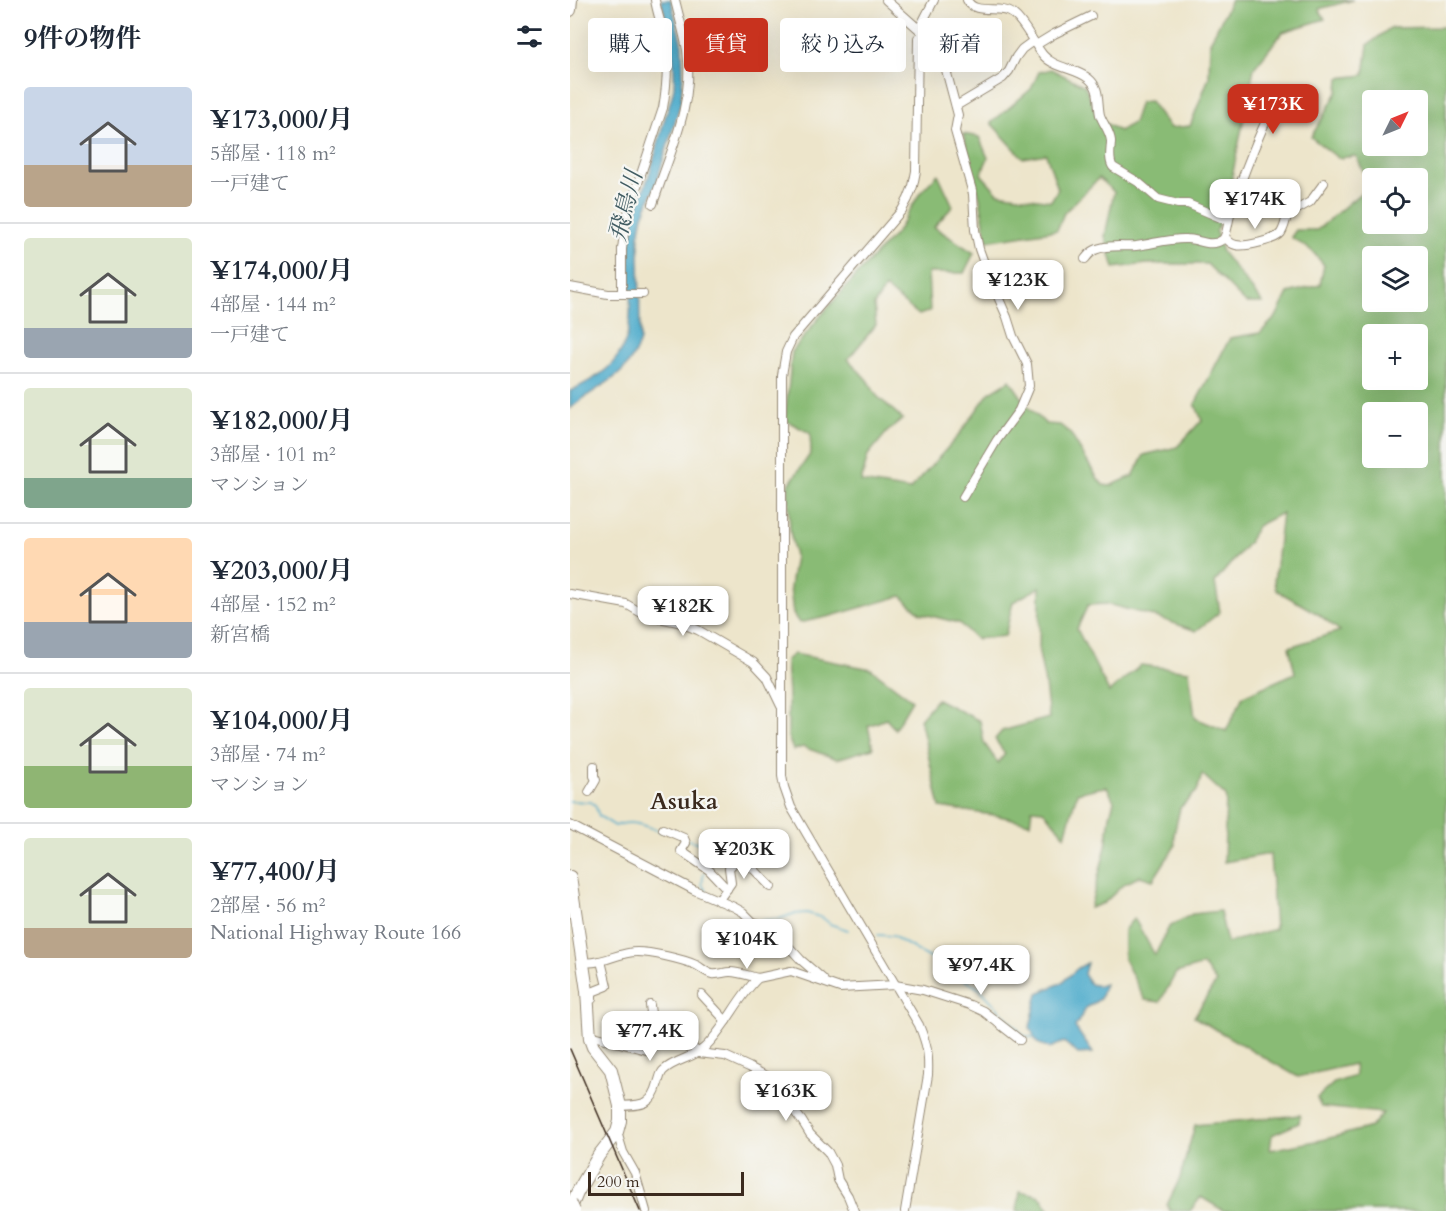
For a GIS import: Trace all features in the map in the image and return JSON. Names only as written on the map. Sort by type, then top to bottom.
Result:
[{"type":"highway","points":[[570,10],[571,0]]},
{"type":"highway","points":[[570,877],[587,991],[590,1035],[593,1047],[611,1070],[620,1106],[617,1132],[572,1194],[571,1210]]},
{"type":"street","points":[[625,294],[622,249],[626,219],[663,108],[666,92],[667,63],[655,0]]},
{"type":"street","points":[[653,204],[680,126],[688,82],[687,51],[675,0]]},
{"type":"street","points":[[886,0],[941,51],[958,115],[956,131],[973,194],[975,230],[980,249],[1013,336],[1027,364],[1029,376],[1029,386],[1019,410],[997,440],[963,498]]},
{"type":"street","points":[[925,18],[934,0]]},
{"type":"street","points":[[967,0],[975,8],[1000,9],[1014,14],[1043,56],[1084,75],[1094,84],[1098,91],[1100,115],[1111,138],[1110,164],[1113,167],[1138,182],[1158,199],[1188,204],[1228,221]]},
{"type":"street","points":[[956,106],[1003,78],[1022,49],[1091,16]]},
{"type":"street","points":[[905,1211],[928,1075],[927,1045],[918,1025],[791,807],[782,776],[782,375],[786,352],[798,330],[892,222],[908,199],[916,171],[918,38]]},
{"type":"street","points":[[1085,259],[1097,249],[1136,246],[1186,238],[1209,244],[1225,237],[1240,183],[1272,108]]},
{"type":"street","points":[[1225,237],[1237,246],[1274,238],[1282,232],[1287,214],[1310,201],[1324,183]]},
{"type":"street","points":[[570,287],[608,294],[642,294]]},
{"type":"street","points":[[570,594],[626,604],[645,615],[678,622],[698,630],[753,662],[767,677],[782,708]]},
{"type":"street","points":[[589,792],[596,780],[594,766]]},
{"type":"street","points":[[570,825],[652,869],[735,907],[753,922],[766,926],[828,985]]},
{"type":"street","points":[[663,829],[685,841],[681,851],[706,869],[727,889]]},
{"type":"street","points":[[719,899],[731,883],[729,868],[739,854],[771,887]]},
{"type":"street","points":[[583,962],[601,961],[618,954],[637,952],[697,965],[711,974],[733,972],[758,978],[791,971],[840,988],[895,985],[933,992],[970,1005],[983,1011],[1020,1040]]},
{"type":"street","points":[[588,1011],[591,1010],[592,992],[607,986],[601,961]]},
{"type":"street","points":[[620,1106],[645,1103],[655,1094],[661,1074],[665,1069],[698,1053],[715,1037],[758,978]]},
{"type":"street","points":[[702,995],[726,1021]]},
{"type":"street","points":[[590,1035],[646,1050],[652,1043],[650,1005]]},
{"type":"street","points":[[652,1032],[685,1040],[698,1053],[725,1056],[772,1079],[786,1095],[810,1134],[828,1152],[835,1165],[838,1180],[854,1211]]},
{"type":"street","points":[[617,1132],[623,1152],[635,1173],[646,1211]]},
{"type":"green space","points":[[1231,0],[1353,0],[1319,9],[1325,19],[1283,32],[1254,68],[1229,192],[1216,232],[1222,252],[1263,303],[1246,303],[1207,264],[1147,264],[1114,268],[1105,236],[1114,192],[1099,178],[1064,213],[1057,230],[987,241],[980,198],[963,134],[979,137],[988,158],[981,174],[998,193],[1051,201],[1058,189],[1046,154],[1023,158],[991,123],[1031,89],[1039,72],[1051,69],[1085,86],[1098,119],[1119,131],[1133,123],[1140,102],[1150,101],[1170,128],[1190,126],[1209,77],[1210,42]]},
{"type":"green space","points":[[1446,27],[1446,1211],[1224,1211],[1201,1197],[1190,1211],[1170,1211],[1167,1205],[1180,1178],[1195,1125],[1300,1115],[1299,1123],[1272,1135],[1270,1150],[1371,1127],[1383,1113],[1321,1107],[1317,1098],[1334,1083],[1355,1076],[1354,1064],[1298,1077],[1194,1017],[1216,982],[1203,965],[1176,973],[1160,1002],[1145,1000],[1124,959],[1124,930],[1134,918],[1155,955],[1169,927],[1192,914],[1220,911],[1227,943],[1275,929],[1270,854],[1224,862],[1226,796],[1202,774],[1197,791],[1180,808],[1174,834],[1175,846],[1153,880],[1140,876],[1123,885],[1104,903],[1090,908],[1106,847],[1114,801],[1107,787],[1077,793],[1065,836],[1043,810],[1032,809],[1030,823],[940,807],[920,719],[937,699],[980,721],[984,743],[998,763],[1005,754],[995,739],[1002,731],[1049,718],[1039,653],[1040,587],[1013,602],[1005,636],[976,639],[959,623],[920,613],[901,596],[799,623],[793,614],[790,587],[795,556],[790,531],[788,486],[811,453],[810,433],[785,420],[792,352],[817,320],[897,232],[920,193],[938,174],[953,206],[934,227],[974,253],[964,273],[928,273],[930,311],[919,315],[885,288],[874,305],[876,325],[848,359],[867,380],[877,396],[903,419],[887,432],[868,455],[861,482],[910,490],[958,436],[989,393],[1010,380],[1029,408],[1046,424],[1060,425],[1070,433],[1103,485],[1110,486],[1133,476],[1144,455],[1177,447],[1202,420],[1195,404],[1230,338],[1260,333],[1276,317],[1288,293],[1320,285],[1324,265],[1312,251],[1291,237],[1296,230],[1317,230],[1362,192],[1362,234],[1428,234],[1428,168],[1362,168],[1356,156],[1338,158],[1311,137],[1338,91],[1339,78],[1364,75],[1368,45],[1390,28]],"holes":[[[1282,513],[1274,582],[1276,590],[1318,614],[1340,631],[1289,647],[1295,673],[1243,696],[1226,731],[1195,718],[1189,671],[1141,665],[1109,692],[1077,629],[1088,605],[1107,604],[1153,616],[1196,631],[1220,612],[1215,582],[1248,543],[1257,526]]]},
{"type":"green space","points":[[794,654],[871,669],[912,700],[895,729],[886,719],[868,726],[873,748],[837,759],[803,747],[793,750],[788,737],[786,660]]},
{"type":"green space","points":[[1020,1191],[1040,1196],[1050,1211],[1017,1211]]},
{"type":"water","points":[[661,0],[671,0],[682,45],[681,102],[656,184],[643,216],[639,235],[640,340],[635,354],[620,373],[570,409],[570,391],[607,369],[618,357],[627,337],[632,228],[674,86],[672,18],[666,18]]},
{"type":"water","points":[[1087,963],[1084,974],[1090,984],[1099,986],[1105,984],[1100,999],[1086,1008],[1075,1027],[1093,1053],[1078,1054],[1064,1042],[1050,1048],[1037,1043],[1030,1027],[1038,993],[1061,983]]},
{"type":"waterway","points":[[570,801],[591,802],[595,805],[599,816],[615,826],[633,823],[661,832]]},
{"type":"waterway","points":[[688,840],[697,842],[712,853],[707,865]]},
{"type":"waterway","points":[[704,872],[702,884],[707,893]]},
{"type":"waterway","points":[[761,921],[807,913],[848,930]]},
{"type":"waterway","points":[[878,935],[893,936],[980,989],[1024,1036],[1035,1036]]},
{"type":"railway","points":[[570,1049],[640,1211]]},
{"type":"district","name":"Asuka","points":[[684,801]]},
{"type":"water label","name":"飛鳥川","points":[[626,206]]}]
